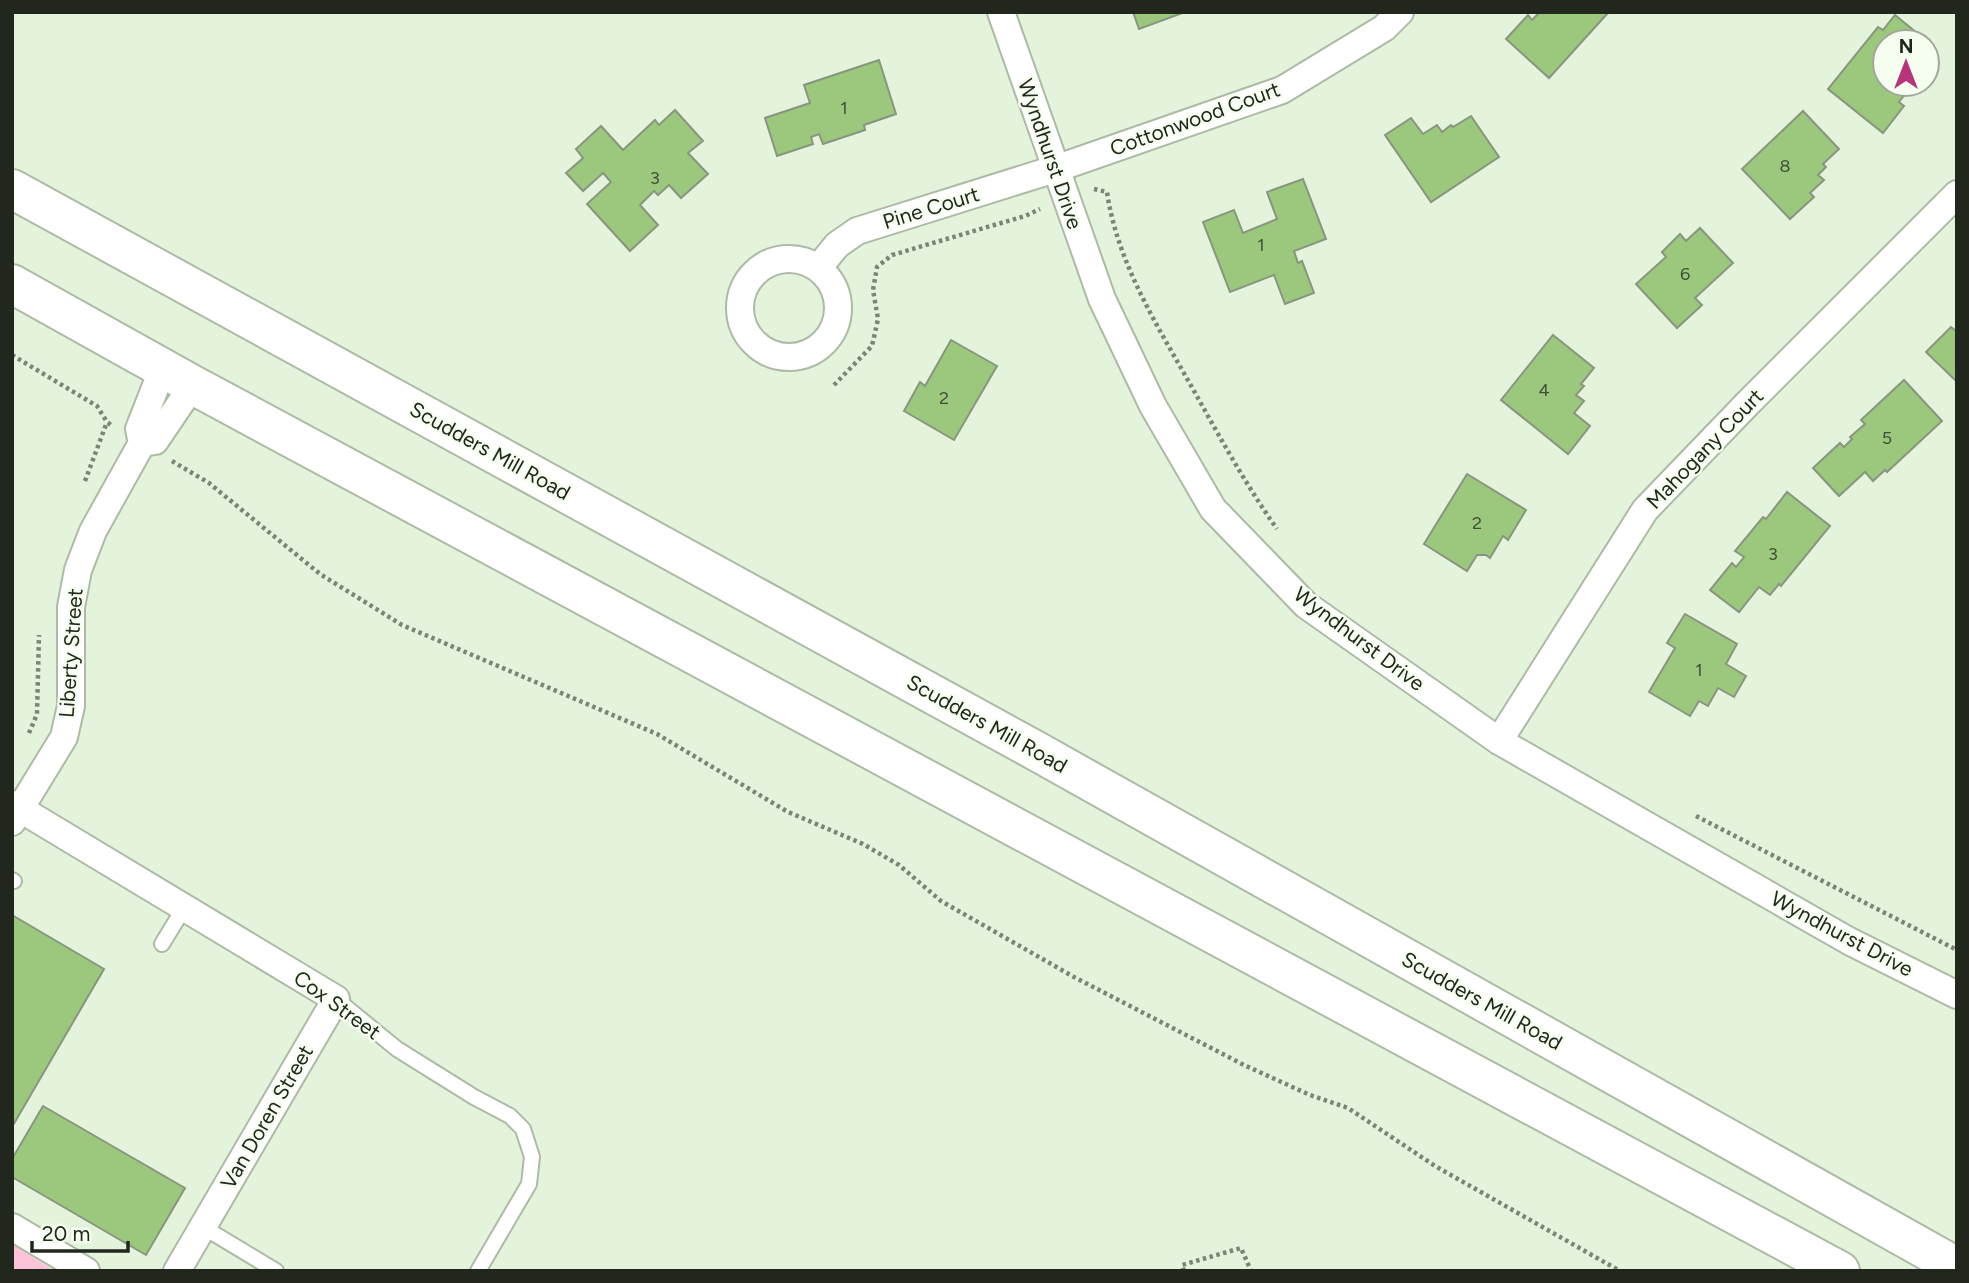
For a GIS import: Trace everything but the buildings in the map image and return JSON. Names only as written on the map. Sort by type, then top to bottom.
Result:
[{"type":"main road","name":"Scudders Mill Road","points":[[12,189],[1038,752],[1957,1267]]},
{"type":"main road","points":[[12,284],[178,377],[1840,1271]]},
{"type":"street","name":"Wyndhurst Drive","points":[[1001,12],[1102,299],[1153,406],[1213,509],[1306,605],[1499,741],[1849,941],[1957,995]]},
{"type":"street","name":"Cottonwood Court","points":[[1055,169],[1282,89],[1384,28],[1400,12]]},
{"type":"street","name":"Pine Court","points":[[819,267],[837,245],[857,231],[1055,169]]},
{"type":"street","name":"Mahogany Court","points":[[1499,741],[1645,510],[1957,194]]},
{"type":"street","name":"Liberty Street","points":[[15,812],[64,737],[71,706],[71,607],[78,570],[93,531],[142,443],[139,429],[178,377]]},
{"type":"street","name":"Cox Street","points":[[15,812],[184,908],[336,999]]},
{"type":"street","name":"Van Doren Street","points":[[177,1271],[336,999]]},
{"type":"street","points":[[12,1227],[86,1271]]},
{"type":"lane","points":[[162,944],[184,908]]},
{"type":"lane","name":"Cox Street","points":[[336,999],[397,1049],[510,1116],[523,1129],[532,1157],[530,1184],[478,1271]]},
{"type":"lane","points":[[203,1227],[275,1271]]},
{"type":"path","points":[[834,384],[872,346],[878,319],[873,290],[877,267],[892,255],[1026,216],[1037,209],[1067,204],[1095,189],[1107,192],[1111,222],[1142,298],[1247,486],[1286,539]]},
{"type":"path","points":[[12,355],[97,406],[107,422],[209,483],[320,574],[401,625],[657,734],[788,812],[863,844],[899,866],[941,901],[1074,977],[1244,1065],[1310,1095],[1348,1108],[1435,1166],[1620,1271]]},
{"type":"path","points":[[1688,812],[1957,950]]},
{"type":"path","points":[[1184,1271],[1182,1265],[1241,1248],[1251,1271]]},
{"type":"shaded area","points":[[12,1244],[55,1271],[12,1271]]}]
